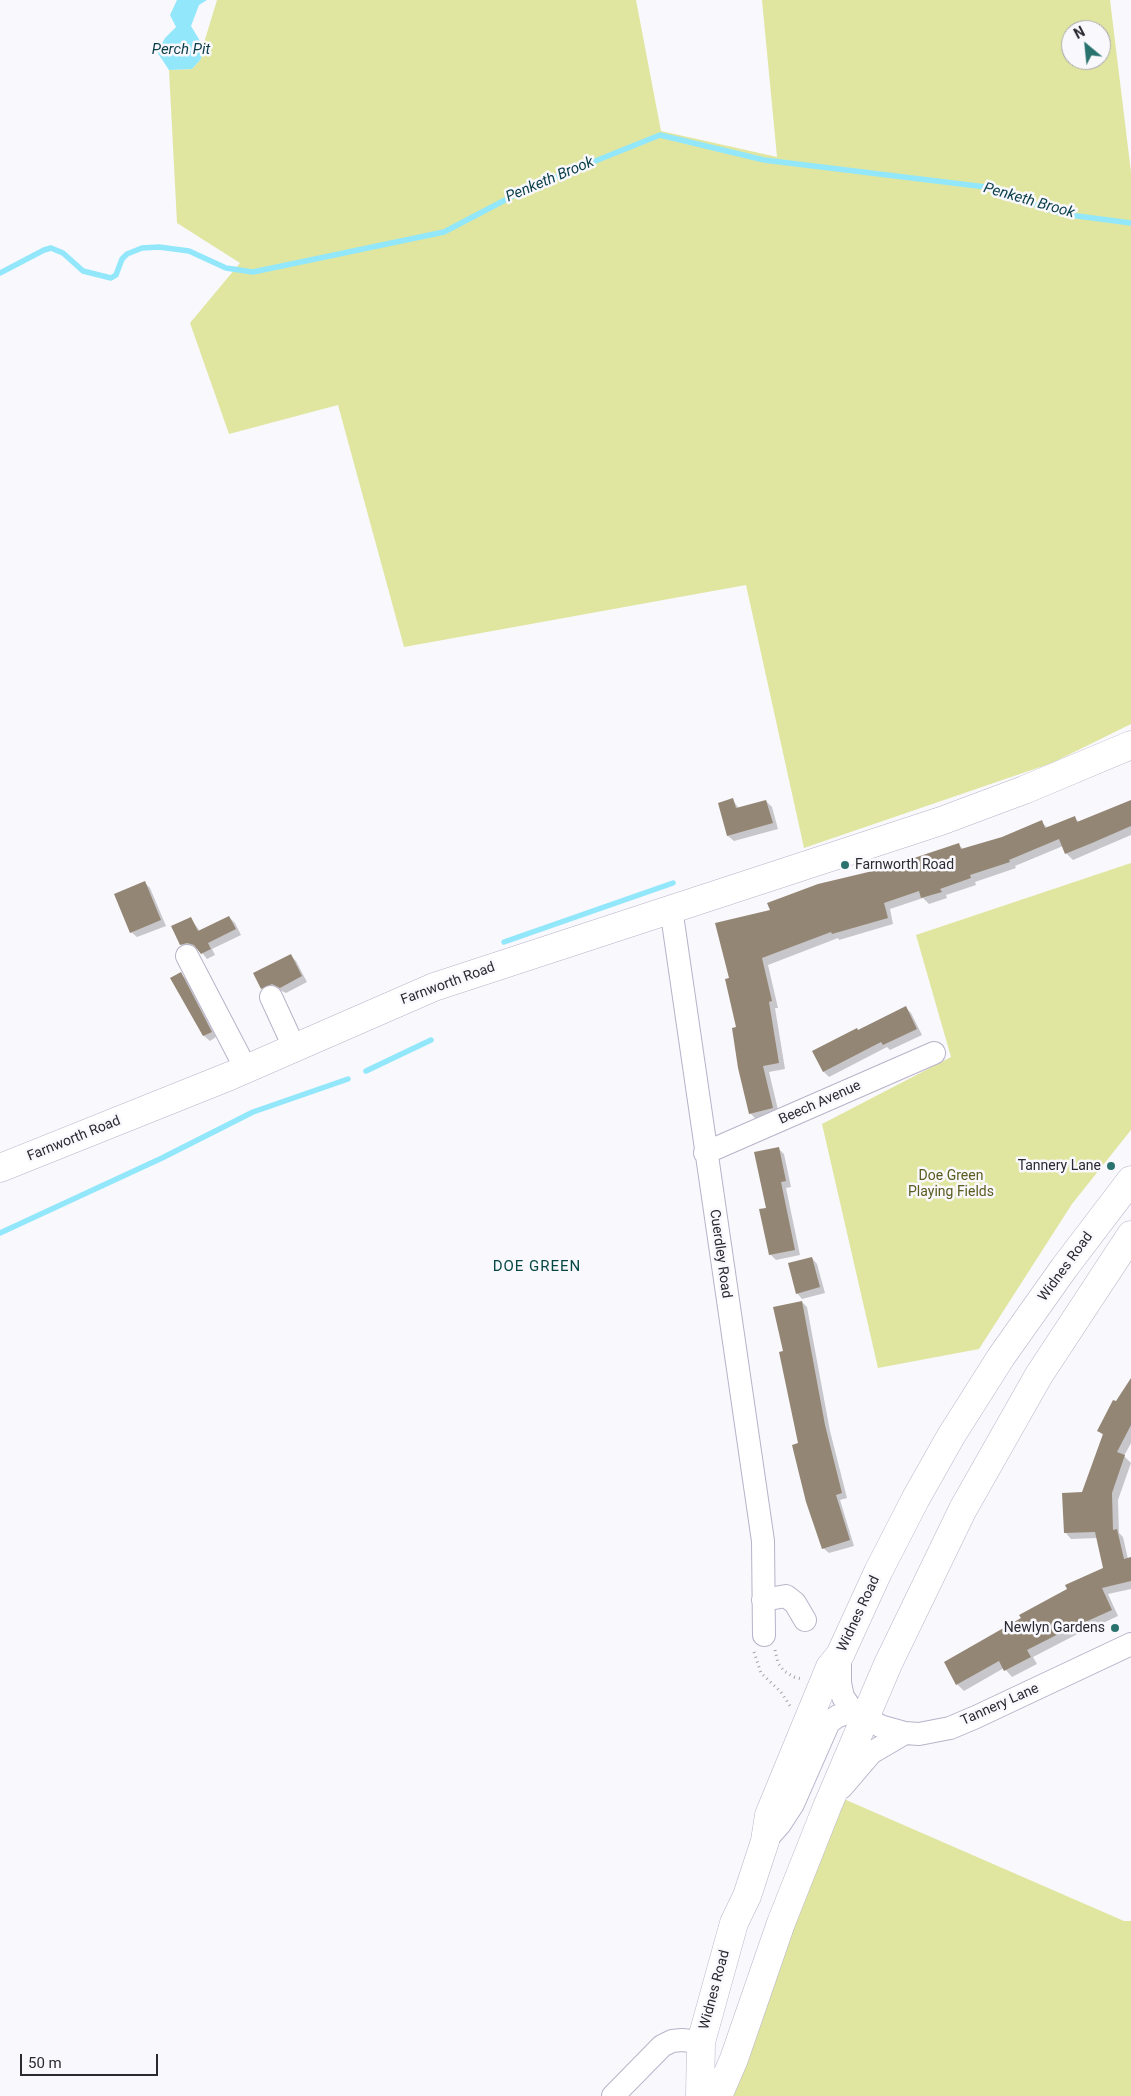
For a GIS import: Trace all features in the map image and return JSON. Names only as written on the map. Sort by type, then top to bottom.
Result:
[{"type":"main road","name":"Farnworth Road","points":[[0,1168],[246,1069],[434,987],[941,821],[1024,790],[1131,745]]},
{"type":"main road","name":"Widnes Road","points":[[700,2096],[700,2042],[734,1923],[747,1896],[765,1841],[769,1815],[798,1741],[835,1661],[916,1498],[951,1436],[1001,1358],[1064,1268],[1131,1180]]},
{"type":"main road","points":[[718,2096],[734,2059],[781,1923],[864,1717],[963,1509],[1039,1376],[1131,1235]]},
{"type":"street","name":"Cuerdley Road","points":[[671,908],[705,1154],[763,1541],[764,1635]]},
{"type":"street","points":[[187,956],[246,1069]]},
{"type":"street","points":[[272,998],[294,1047]]},
{"type":"street","name":"Beech Avenue","points":[[705,1154],[934,1053]]},
{"type":"street","points":[[763,1600],[786,1596],[795,1603],[805,1620]]},
{"type":"street","name":"Tannery Lane","points":[[864,1717],[880,1726],[905,1733],[919,1734],[935,1731],[976,1717],[1131,1644]]},
{"type":"street","points":[[835,1661],[843,1697],[850,1707],[864,1717]]},
{"type":"street","points":[[765,1841],[780,1824],[793,1804],[829,1722],[838,1716],[848,1713],[864,1717]]},
{"type":"street","points":[[827,1808],[872,1753],[905,1733]]},
{"type":"street","points":[[613,2096],[662,2046],[672,2041],[700,2042]]},
{"type":"path","points":[[798,1741],[794,1718],[788,1702],[781,1692],[764,1678],[756,1661],[754,1646],[764,1635],[775,1648],[778,1663],[791,1676],[808,1679],[820,1674],[835,1661]]},
{"type":"green space","points":[[217,0],[636,0],[661,131],[777,157],[762,0],[1110,0],[1131,172],[1131,724],[1052,763],[804,848],[746,585],[404,647],[338,405],[229,434],[190,323],[240,263],[177,223],[169,70],[192,69],[201,59]]},
{"type":"green space","name":"Doe Green Playing Fields","points":[[1131,863],[1131,1130],[1072,1204],[979,1349],[878,1368],[822,1124],[951,1057],[916,935]]},
{"type":"green space","points":[[837,1796],[1124,1921],[1131,1921],[1131,2096],[727,2096]]},
{"type":"water","name":"Perch Pit","points":[[177,0],[207,0],[199,5],[191,26],[203,46],[201,59],[192,69],[169,70],[157,52],[165,38],[176,27],[170,15]]},
{"type":"building","points":[[733,798],[736,808],[766,800],[773,823],[727,836],[718,803]]},
{"type":"building","points":[[1131,800],[1131,826],[1092,843],[1065,854],[1059,839],[1009,860],[1010,862],[970,875],[971,878],[940,889],[942,892],[921,898],[919,891],[884,903],[888,918],[832,934],[831,932],[762,958],[772,1001],[769,1002],[779,1063],[763,1066],[773,1108],[749,1114],[738,1068],[732,1028],[736,1027],[725,979],[729,978],[715,923],[770,910],[767,903],[818,884],[881,869],[959,843],[961,849],[1002,837],[1042,820],[1045,828],[1075,816],[1077,822]]},
{"type":"building","points":[[145,881],[161,920],[130,933],[114,894]]},
{"type":"building","points":[[229,916],[236,929],[208,943],[211,949],[201,954],[194,945],[187,943],[180,945],[171,926],[191,917],[198,931]]},
{"type":"building","points":[[291,954],[302,976],[280,988],[272,984],[261,989],[253,973]]},
{"type":"building","points":[[181,972],[212,1032],[203,1036],[170,978]]},
{"type":"building","points":[[906,1006],[917,1029],[883,1045],[881,1042],[823,1072],[812,1051]]},
{"type":"building","points":[[779,1147],[786,1181],[781,1182],[795,1250],[769,1255],[759,1209],[766,1208],[754,1152]]},
{"type":"building","points":[[812,1257],[820,1287],[796,1294],[788,1263]]},
{"type":"building","points":[[802,1301],[825,1425],[842,1493],[836,1495],[850,1540],[822,1549],[806,1502],[792,1445],[798,1443],[779,1352],[783,1351],[773,1307]]},
{"type":"building","points":[[1131,1378],[1131,1425],[1117,1452],[1125,1455],[1112,1493],[1113,1530],[1117,1529],[1124,1559],[1131,1557],[1131,1581],[1102,1588],[1112,1610],[1082,1622],[1027,1650],[1031,1657],[1004,1671],[999,1661],[956,1685],[944,1662],[1021,1618],[1019,1615],[1067,1589],[1065,1585],[1103,1568],[1095,1532],[1064,1533],[1062,1493],[1082,1492],[1103,1434],[1097,1431],[1113,1400],[1116,1401]]},
{"type":"waterway","name":"Penketh Brook","points":[[0,273],[51,248],[63,253],[83,271],[111,278],[116,275],[122,259],[127,254],[142,248],[159,247],[189,251],[226,268],[253,272],[444,232],[528,188],[660,135],[764,160],[986,187],[1062,214],[1131,223]]},
{"type":"waterway","points":[[504,942],[673,883]]},
{"type":"waterway","points":[[366,1071],[431,1040]]},
{"type":"waterway","points":[[0,1233],[162,1158],[253,1112],[348,1079]]},
{"type":"place","name":"Farnworth Road","points":[[845,865]]},
{"type":"place","name":"Tannery Lane","points":[[1111,1166]]},
{"type":"place","name":"Newlyn Gardens","points":[[1115,1628]]},
{"type":"district","name":"DOE GREEN","points":[[537,1267]]}]
